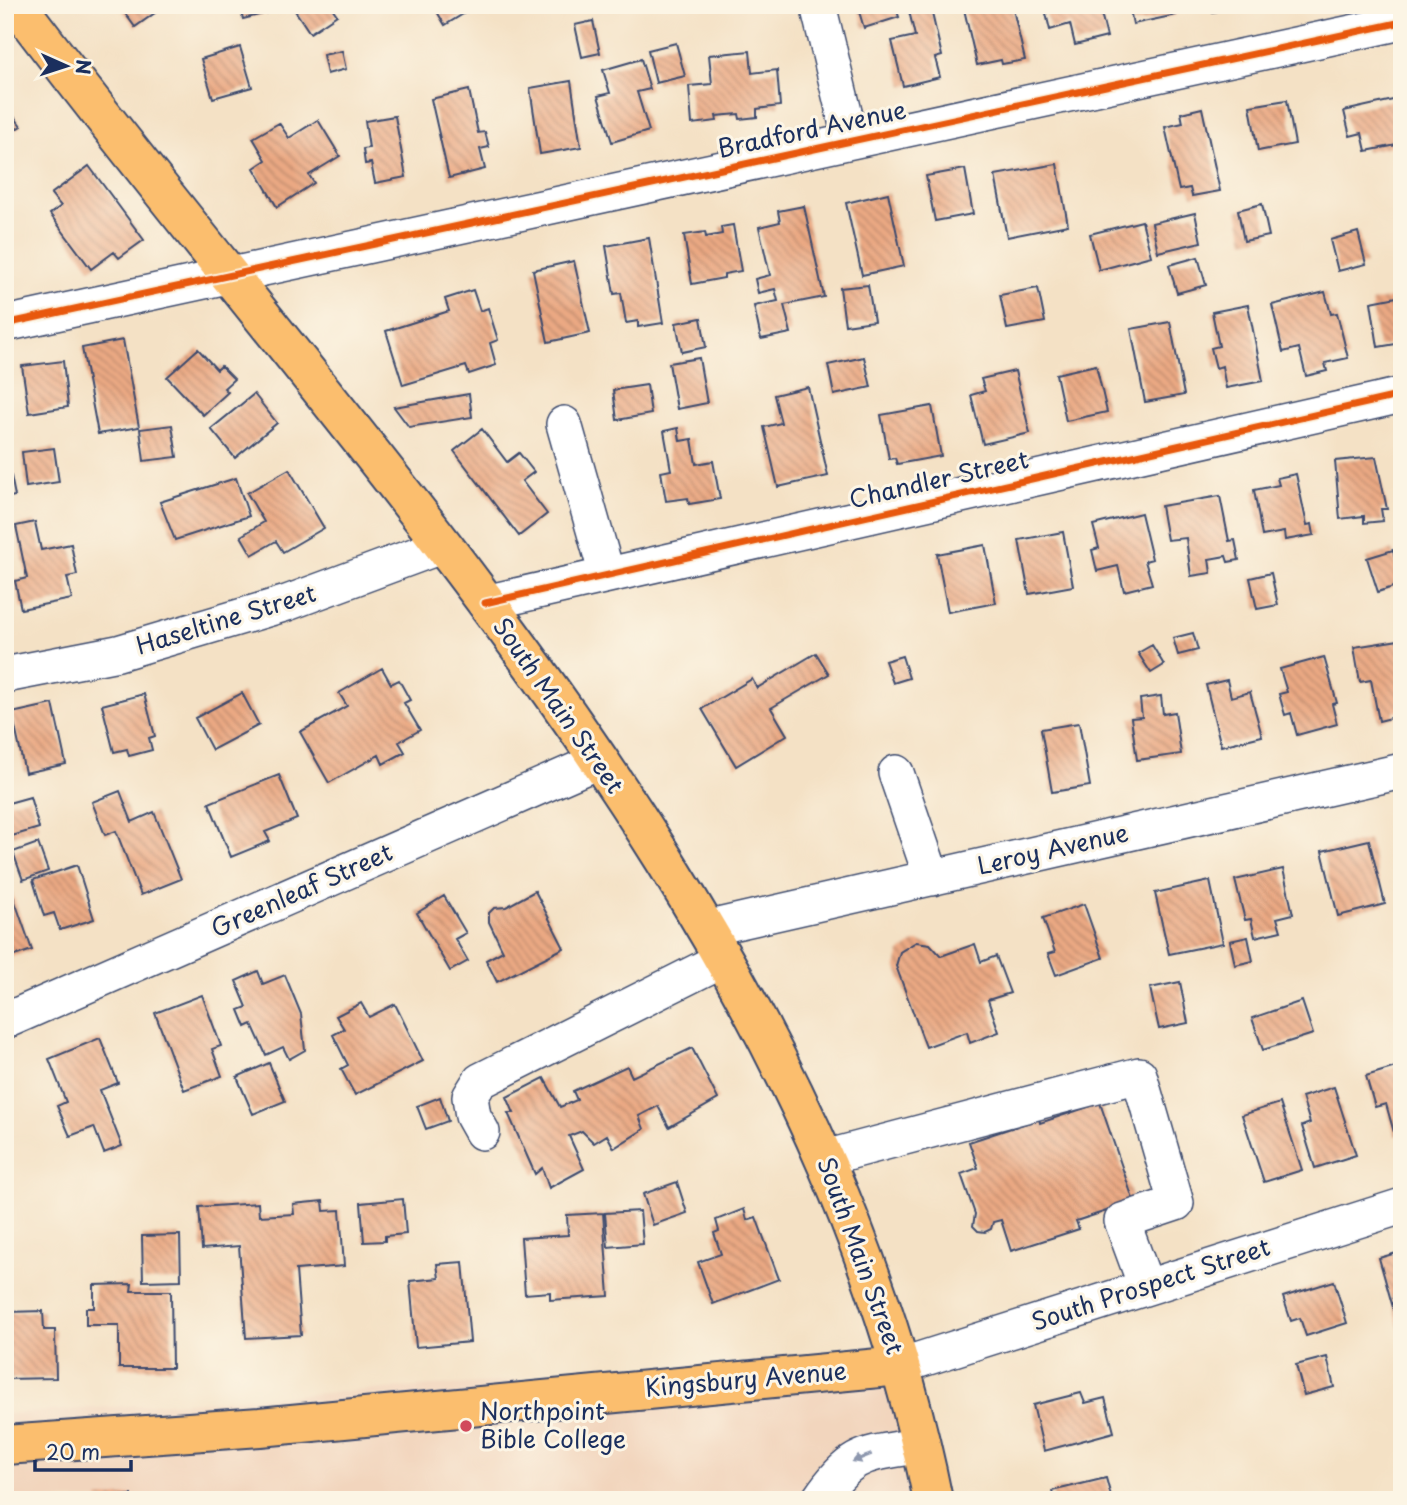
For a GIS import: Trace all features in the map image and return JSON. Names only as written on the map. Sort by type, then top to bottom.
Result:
[{"type":"main road","name":"South Main Street","points":[[17,5],[485,603],[653,839],[749,1003],[825,1158],[856,1232],[900,1366],[922,1445],[933,1500]]},
{"type":"main road","name":"Kingsbury Avenue","points":[[5,1445],[260,1427],[900,1366]]},
{"type":"street","points":[[818,5],[851,141]]},
{"type":"street","name":"Bradford Avenue","points":[[5,324],[1402,22]]},
{"type":"street","name":"Chandler Street","points":[[485,603],[1402,395]]},
{"type":"street","points":[[564,424],[607,575]]},
{"type":"street","name":"Haseltine Street","points":[[5,675],[118,653],[248,615],[441,546]]},
{"type":"street","name":"Greenleaf Street","points":[[5,1021],[598,761]]},
{"type":"street","name":"Leroy Avenue","points":[[482,1132],[473,1116],[470,1097],[480,1081],[714,944],[932,878],[1402,771]]},
{"type":"street","points":[[896,774],[932,878]]},
{"type":"street","points":[[825,1158],[1139,1076],[1176,1203],[1122,1221],[1146,1286]]},
{"type":"street","name":"South Prospect Street","points":[[900,1366],[1402,1206]]},
{"type":"street","points":[[819,1500],[840,1470],[860,1456],[922,1445]]},
{"type":"shaded area","name":"Northpoint Bible College","points":[[907,1355],[947,1500],[5,1500],[5,1414]]},
{"type":"building","points":[[119,5],[166,5],[135,27]]},
{"type":"building","points":[[239,5],[269,5],[271,12],[243,19]]},
{"type":"building","points":[[300,5],[330,5],[337,15],[310,33],[294,9]]},
{"type":"building","points":[[433,5],[471,5],[473,8],[445,25]]},
{"type":"building","points":[[857,5],[895,5],[899,17],[864,28]]},
{"type":"building","points":[[930,5],[942,56],[935,58],[940,77],[903,86],[892,41],[915,36],[908,7]]},
{"type":"building","points":[[963,5],[1012,5],[1025,60],[1002,64],[1001,60],[977,65]]},
{"type":"building","points":[[1044,5],[1099,5],[1107,37],[1075,45],[1070,24],[1050,30]]},
{"type":"building","points":[[1129,5],[1173,5],[1176,15],[1133,24]]},
{"type":"building","points":[[1211,5],[1242,5],[1242,7],[1212,12]]},
{"type":"building","points":[[593,21],[600,53],[582,57],[575,25]]},
{"type":"building","points":[[676,43],[685,76],[656,83],[648,50]]},
{"type":"building","points":[[240,47],[252,87],[213,98],[201,59]]},
{"type":"building","points":[[342,51],[346,69],[327,74],[323,55]]},
{"type":"building","points":[[750,51],[752,73],[777,70],[780,106],[757,109],[757,117],[740,119],[739,114],[716,116],[717,121],[692,124],[689,86],[712,84],[709,55]]},
{"type":"building","points":[[641,59],[650,89],[637,92],[649,131],[612,142],[598,96],[610,93],[603,70]]},
{"type":"building","points":[[571,81],[581,147],[540,154],[530,88]]},
{"type":"building","points":[[469,90],[478,133],[485,132],[489,147],[480,149],[485,169],[449,178],[431,99]]},
{"type":"building","points":[[1402,98],[1402,144],[1366,151],[1362,133],[1350,136],[1344,111]]},
{"type":"building","points":[[1287,100],[1295,144],[1258,151],[1250,106]]},
{"type":"building","points":[[5,104],[21,126],[5,136]]},
{"type":"building","points":[[1202,108],[1220,191],[1192,196],[1190,188],[1179,190],[1165,127],[1183,123],[1181,113]]},
{"type":"building","points":[[395,116],[406,177],[375,183],[371,163],[365,164],[363,149],[369,148],[365,121]]},
{"type":"building","points":[[318,120],[340,156],[309,175],[314,183],[277,207],[254,168],[266,160],[253,138],[279,123],[289,138]]},
{"type":"building","points":[[1057,164],[1068,225],[1007,237],[995,175]]},
{"type":"building","points":[[89,166],[144,240],[119,258],[114,252],[91,269],[50,214],[61,206],[51,194]]},
{"type":"building","points":[[965,169],[973,214],[935,221],[926,176]]},
{"type":"building","points":[[888,193],[904,266],[862,275],[846,203]]},
{"type":"building","points":[[1262,204],[1269,236],[1244,241],[1238,210]]},
{"type":"building","points":[[804,206],[824,297],[784,305],[791,333],[761,339],[754,306],[778,301],[775,289],[758,293],[755,279],[770,275],[759,227],[780,222],[778,211]]},
{"type":"building","points":[[1195,213],[1201,242],[1158,252],[1152,223]]},
{"type":"building","points":[[1142,221],[1151,256],[1099,270],[1090,234]]},
{"type":"building","points":[[733,225],[741,271],[724,274],[724,278],[692,284],[684,235],[705,232],[706,237],[722,234],[721,227]]},
{"type":"building","points":[[1358,232],[1366,264],[1338,271],[1330,240]]},
{"type":"building","points":[[649,238],[663,323],[638,327],[638,321],[626,323],[621,293],[614,294],[606,246]]},
{"type":"building","points":[[1198,257],[1206,285],[1177,293],[1169,265]]},
{"type":"building","points":[[574,261],[590,333],[548,342],[533,270]]},
{"type":"building","points":[[868,285],[874,321],[845,325],[840,288]]},
{"type":"building","points":[[1038,288],[1045,322],[1007,329],[1000,295]]},
{"type":"building","points":[[473,290],[480,311],[488,308],[498,340],[490,343],[496,365],[469,374],[466,366],[403,385],[386,331],[449,311],[445,299]]},
{"type":"building","points":[[1325,292],[1331,314],[1337,313],[1348,358],[1325,363],[1327,371],[1306,376],[1299,348],[1283,352],[1272,305]]},
{"type":"building","points":[[1402,296],[1402,343],[1378,347],[1371,302]]},
{"type":"building","points":[[1248,305],[1263,381],[1226,388],[1222,366],[1216,368],[1211,348],[1219,346],[1212,312]]},
{"type":"building","points":[[701,318],[706,347],[682,352],[676,323]]},
{"type":"building","points":[[1170,322],[1184,395],[1145,402],[1131,329]]},
{"type":"building","points":[[123,340],[139,427],[98,434],[82,348]]},
{"type":"building","points":[[198,349],[217,370],[221,366],[234,379],[224,388],[228,392],[203,415],[167,377]]},
{"type":"building","points":[[864,357],[871,387],[834,395],[828,365]]},
{"type":"building","points":[[699,358],[707,403],[677,409],[669,363]]},
{"type":"building","points":[[63,361],[68,407],[29,413],[22,366]]},
{"type":"building","points":[[1096,365],[1107,412],[1066,421],[1056,374]]},
{"type":"building","points":[[1015,371],[1030,433],[983,444],[971,395],[985,391],[981,379]]},
{"type":"building","points":[[647,385],[651,414],[617,420],[613,390]]},
{"type":"building","points":[[808,387],[828,476],[778,487],[764,427],[781,423],[774,395]]},
{"type":"building","points":[[254,394],[277,423],[235,458],[211,429]]},
{"type":"building","points":[[469,394],[472,417],[409,427],[394,407]]},
{"type":"building","points":[[932,406],[941,456],[897,464],[895,458],[889,459],[881,415]]},
{"type":"building","points":[[172,425],[177,457],[144,461],[140,429]]},
{"type":"building","points":[[678,428],[680,441],[692,439],[696,464],[713,461],[720,499],[689,504],[688,498],[666,501],[661,472],[671,470],[664,431]]},
{"type":"building","points":[[482,429],[507,462],[519,453],[534,472],[522,481],[547,514],[519,536],[454,451]]},
{"type":"building","points":[[54,448],[59,482],[26,487],[22,452]]},
{"type":"building","points":[[1376,457],[1387,509],[1381,509],[1383,521],[1364,523],[1364,516],[1340,519],[1335,461]]},
{"type":"building","points":[[5,466],[9,466],[15,496],[5,498]]},
{"type":"building","points":[[289,469],[324,528],[283,552],[276,541],[252,555],[241,536],[264,522],[247,493]]},
{"type":"building","points":[[1296,474],[1307,525],[1312,524],[1314,535],[1285,540],[1284,532],[1262,536],[1254,490],[1279,485],[1277,478]]},
{"type":"building","points":[[236,478],[249,516],[175,540],[160,502]]},
{"type":"building","points":[[1220,496],[1229,541],[1235,540],[1239,560],[1228,562],[1226,556],[1209,559],[1211,573],[1191,576],[1186,538],[1167,540],[1161,506]]},
{"type":"building","points":[[1141,513],[1152,559],[1145,561],[1152,584],[1124,591],[1118,566],[1097,571],[1092,550],[1099,548],[1093,525]]},
{"type":"building","points":[[35,522],[41,550],[71,544],[77,575],[67,577],[72,599],[21,609],[15,581],[27,578],[16,526]]},
{"type":"building","points":[[1063,532],[1073,586],[1029,594],[1019,540]]},
{"type":"building","points":[[985,545],[996,603],[948,612],[937,554]]},
{"type":"building","points":[[1393,550],[1402,584],[1378,592],[1367,558]]},
{"type":"building","points":[[1271,573],[1278,605],[1257,609],[1250,578]]},
{"type":"building","points":[[1193,633],[1198,650],[1178,655],[1173,638]]},
{"type":"building","points":[[1399,640],[1402,710],[1394,711],[1395,717],[1379,721],[1371,680],[1360,682],[1354,647]]},
{"type":"building","points":[[1152,645],[1164,665],[1151,673],[1138,653]]},
{"type":"building","points":[[816,653],[829,674],[771,708],[787,735],[736,766],[702,709],[752,679],[757,688]]},
{"type":"building","points":[[902,656],[909,678],[893,683],[885,661]]},
{"type":"building","points":[[1324,657],[1337,703],[1332,704],[1337,724],[1297,735],[1291,713],[1285,715],[1279,694],[1287,692],[1280,669]]},
{"type":"building","points":[[382,668],[391,684],[399,680],[410,700],[404,703],[420,730],[399,742],[405,752],[383,764],[379,755],[329,783],[300,732],[347,706],[339,693]]},
{"type":"building","points":[[1227,680],[1231,697],[1250,692],[1262,736],[1221,746],[1206,685]]},
{"type":"building","points":[[242,693],[259,725],[212,750],[195,718]]},
{"type":"building","points":[[144,694],[155,736],[149,738],[152,750],[129,756],[127,749],[114,752],[102,705]]},
{"type":"building","points":[[1161,696],[1163,714],[1175,712],[1181,754],[1137,760],[1131,718],[1142,717],[1140,699]]},
{"type":"building","points":[[53,704],[66,764],[25,773],[12,713]]},
{"type":"building","points":[[1079,723],[1090,786],[1052,792],[1041,729]]},
{"type":"building","points":[[279,775],[297,819],[265,832],[270,841],[231,857],[209,803]]},
{"type":"building","points":[[120,791],[132,822],[154,812],[181,879],[141,895],[116,831],[105,835],[92,802]]},
{"type":"building","points":[[30,797],[39,828],[12,836],[5,804]]},
{"type":"building","points":[[1369,840],[1385,904],[1338,916],[1322,851]]},
{"type":"building","points":[[38,843],[48,871],[23,880],[13,852]]},
{"type":"building","points":[[77,865],[94,919],[60,930],[54,913],[44,916],[33,880]]},
{"type":"building","points":[[1283,869],[1293,914],[1277,918],[1281,931],[1255,937],[1251,919],[1245,920],[1235,880]]},
{"type":"building","points":[[5,873],[32,950],[5,959]]},
{"type":"building","points":[[1210,881],[1223,943],[1169,954],[1155,893]]},
{"type":"building","points":[[535,891],[564,948],[497,982],[486,960],[503,951],[489,922],[489,913],[494,908],[506,907]]},
{"type":"building","points":[[444,896],[466,933],[455,939],[468,961],[450,971],[417,913]]},
{"type":"building","points":[[1084,904],[1103,958],[1056,975],[1048,954],[1055,952],[1043,918]]},
{"type":"building","points":[[1248,937],[1253,961],[1235,965],[1230,941]]},
{"type":"building","points":[[916,942],[930,944],[941,956],[975,944],[981,962],[996,956],[1010,993],[988,1000],[999,1032],[970,1043],[967,1032],[926,1047],[896,966],[900,952]]},
{"type":"building","points":[[258,971],[263,984],[285,975],[301,1014],[305,1050],[289,1059],[283,1047],[266,1055],[252,1024],[246,1027],[239,1010],[247,1007],[236,981]]},
{"type":"building","points":[[1180,982],[1188,1023],[1159,1029],[1150,988]]},
{"type":"building","points":[[202,995],[221,1046],[212,1049],[222,1076],[184,1090],[155,1013]]},
{"type":"building","points":[[1302,1001],[1313,1034],[1263,1050],[1252,1018]]},
{"type":"building","points":[[361,1003],[369,1017],[395,1004],[423,1061],[355,1095],[341,1069],[348,1065],[333,1035],[344,1029],[336,1016]]},
{"type":"building","points":[[100,1038],[118,1083],[100,1090],[122,1146],[104,1153],[94,1127],[70,1136],[57,1106],[66,1102],[49,1059]]},
{"type":"building","points":[[692,1048],[718,1099],[669,1127],[658,1106],[639,1116],[644,1129],[614,1148],[607,1135],[594,1143],[582,1131],[569,1136],[584,1169],[549,1188],[542,1168],[535,1174],[508,1113],[514,1113],[507,1097],[544,1078],[560,1107],[577,1100],[573,1091],[627,1066],[632,1077]]},
{"type":"building","points":[[269,1063],[285,1101],[253,1114],[237,1077]]},
{"type":"building","points":[[1402,1065],[1402,1134],[1395,1136],[1386,1104],[1375,1107],[1366,1076]]},
{"type":"building","points":[[1334,1087],[1356,1155],[1315,1168],[1302,1126],[1310,1123],[1302,1097]]},
{"type":"building","points":[[440,1097],[448,1121],[426,1129],[417,1106]]},
{"type":"building","points":[[1100,1103],[1134,1202],[1076,1221],[1079,1229],[1011,1251],[1001,1220],[993,1222],[991,1229],[985,1232],[978,1231],[973,1226],[975,1214],[961,1174],[978,1168],[969,1142]]},
{"type":"building","points":[[1280,1103],[1302,1170],[1264,1182],[1242,1115]]},
{"type":"building","points":[[677,1182],[687,1213],[653,1225],[643,1194]]},
{"type":"building","points":[[403,1199],[406,1234],[385,1236],[385,1241],[364,1242],[361,1203]]},
{"type":"building","points":[[323,1201],[324,1211],[340,1210],[344,1266],[296,1270],[301,1335],[246,1338],[239,1246],[202,1249],[199,1207],[258,1203],[259,1216],[294,1214],[293,1204]]},
{"type":"building","points":[[744,1209],[747,1220],[756,1217],[779,1279],[713,1304],[698,1262],[721,1254],[714,1233],[719,1231],[716,1220]]},
{"type":"building","points":[[640,1211],[643,1244],[608,1247],[605,1213]]},
{"type":"building","points":[[603,1213],[609,1296],[550,1300],[550,1292],[525,1294],[521,1238],[568,1235],[567,1215]]},
{"type":"building","points":[[180,1235],[181,1280],[143,1281],[142,1236]]},
{"type":"building","points":[[1400,1252],[1402,1256],[1401,1336],[1379,1258]]},
{"type":"building","points":[[463,1262],[470,1342],[416,1347],[410,1281],[439,1278],[437,1264]]},
{"type":"building","points":[[1334,1281],[1347,1323],[1306,1336],[1300,1318],[1291,1321],[1283,1297]]},
{"type":"building","points":[[132,1284],[131,1291],[171,1291],[172,1368],[119,1368],[119,1325],[86,1325],[86,1308],[94,1308],[94,1285]]},
{"type":"building","points":[[43,1311],[44,1330],[55,1330],[56,1378],[5,1379],[7,1312]]},
{"type":"building","points":[[1327,1357],[1334,1387],[1304,1395],[1296,1365]]},
{"type":"building","points":[[1081,1393],[1085,1403],[1105,1398],[1114,1432],[1044,1451],[1033,1405]]},
{"type":"building","points":[[1106,1478],[1112,1500],[1054,1500],[1052,1491]]},
{"type":"building","points":[[132,1495],[132,1500],[98,1500],[98,1498]]},
{"type":"cycle path","points":[[5,324],[1402,22]]},
{"type":"cycle path","points":[[485,603],[1402,395]]},
{"type":"place","name":"Northpoint Bible College","points":[[466,1426]]}]
